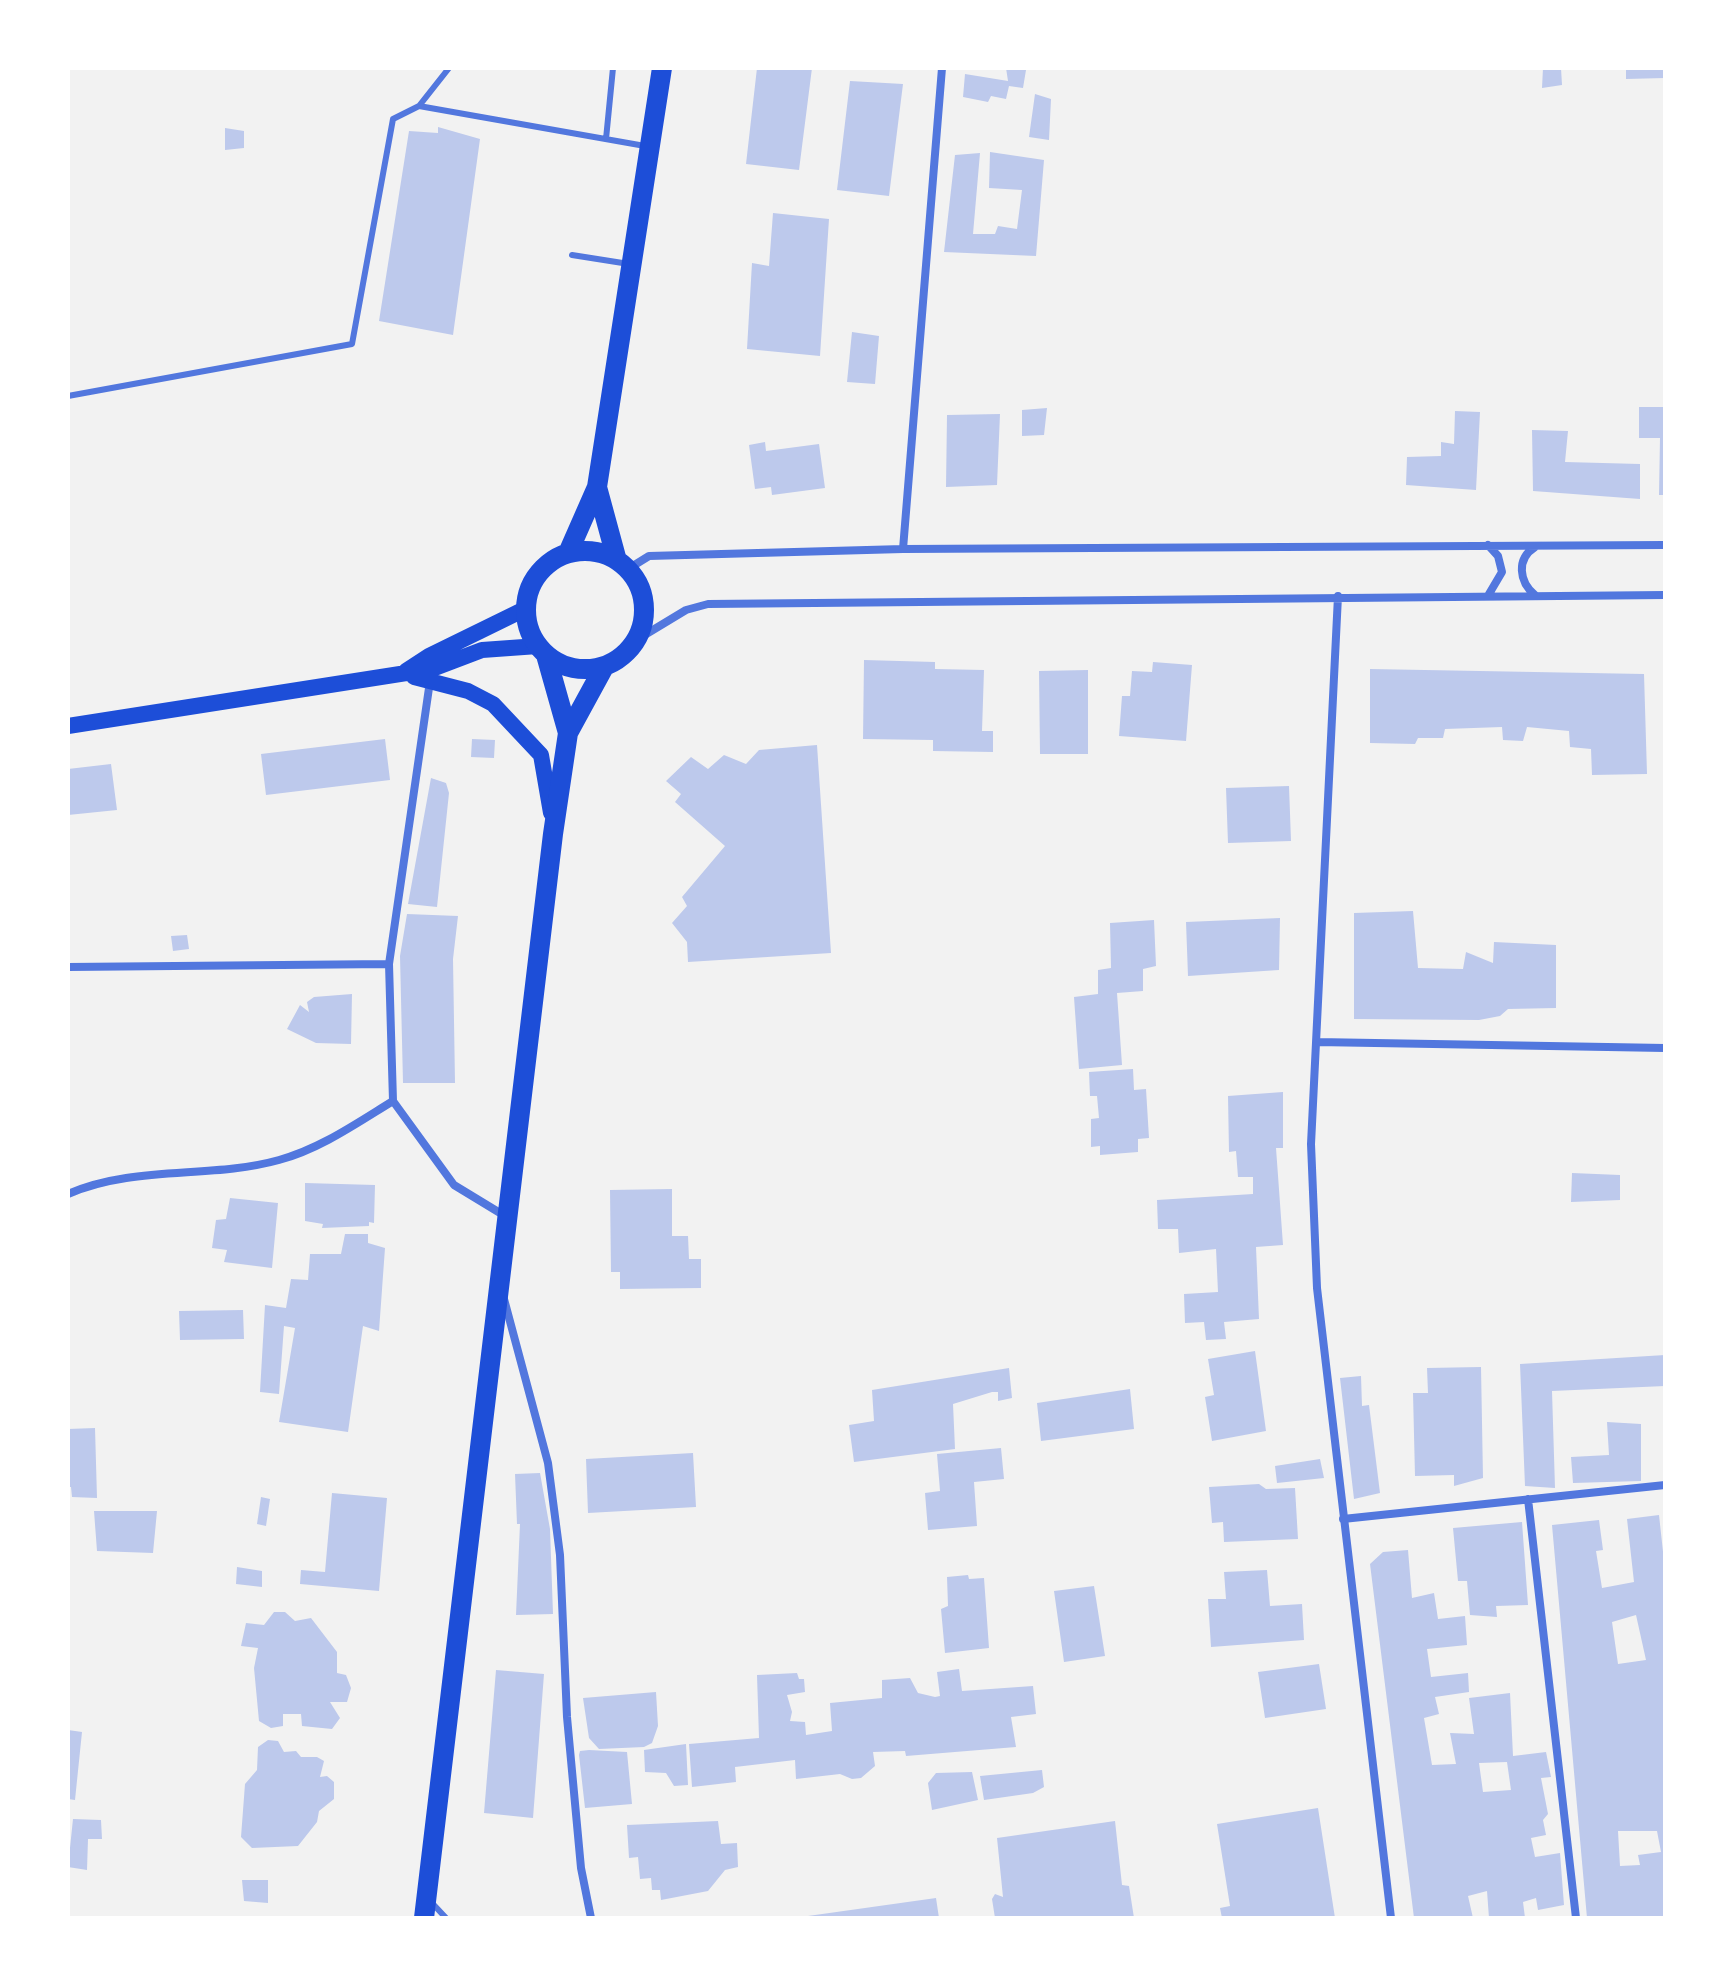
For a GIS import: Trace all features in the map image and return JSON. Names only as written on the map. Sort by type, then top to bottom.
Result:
[{"type":"main road","points":[[568,553],[597,487],[629,264],[662,68]]},
{"type":"main road","points":[[597,487],[622,563]]},
{"type":"main road","points":[[431,675],[482,650],[542,650],[575,669],[604,667],[629,651],[638,639],[644,603],[639,584],[622,563],[602,551],[568,553],[551,561],[537,574],[525,609],[528,628],[542,650],[568,733]]},
{"type":"main road","points":[[401,674],[429,656],[525,609]]},
{"type":"main road","points":[[424,1918],[500,1286],[505,1216],[553,834],[568,733],[604,667]]},
{"type":"main road","points":[[68,726],[401,674],[431,675],[493,704],[536,749],[547,774],[553,834]]},
{"type":"street","points":[[903,549],[942,68]]},
{"type":"street","points":[[1488,545],[1498,556],[1502,572],[1489,595]]},
{"type":"street","points":[[622,563],[649,556],[903,549],[1665,545]]},
{"type":"street","points":[[1535,595],[1525,584],[1521,569],[1526,555],[1536,546]]},
{"type":"street","points":[[638,639],[686,610],[708,604],[1665,595]]},
{"type":"street","points":[[1338,596],[1311,1144],[1317,1288],[1391,1918]]},
{"type":"street","points":[[431,675],[389,964],[393,1101],[454,1185],[505,1216]]},
{"type":"street","points":[[68,967],[389,964]]},
{"type":"street","points":[[1317,1042],[1665,1048]]},
{"type":"street","points":[[68,1194],[152,1175],[276,1161],[307,1151],[393,1101]]},
{"type":"street","points":[[500,1286],[548,1463],[560,1555],[567,1717],[577,1822],[591,1918]]},
{"type":"street","points":[[1343,1519],[1665,1485]]},
{"type":"street","points":[[1528,1499],[1576,1918]]},
{"type":"lane","points":[[68,396],[352,344],[393,119],[419,106],[449,68]]},
{"type":"lane","points":[[606,139],[613,68]]},
{"type":"lane","points":[[419,106],[649,146]]},
{"type":"lane","points":[[572,255],[629,264]]},
{"type":"lane","points":[[426,1897],[446,1918]]},
{"type":"building","points":[[757,68],[812,68],[799,170],[746,164]]},
{"type":"building","points":[[1006,68],[1026,70],[1023,88],[1009,86],[1006,99],[991,96],[988,102],[963,97],[965,74],[1008,81]]},
{"type":"building","points":[[1543,68],[1561,68],[1562,85],[1542,88]]},
{"type":"building","points":[[1626,68],[1665,68],[1665,78],[1626,79]]},
{"type":"building","points":[[850,81],[903,84],[889,196],[837,190]]},
{"type":"building","points":[[1035,94],[1051,99],[1049,140],[1029,137]]},
{"type":"building","points":[[438,127],[480,139],[453,335],[379,321],[409,131],[438,133]]},
{"type":"building","points":[[225,128],[244,131],[244,148],[225,150]]},
{"type":"building","points":[[990,152],[1044,160],[1036,256],[944,252],[955,155],[980,153],[973,234],[995,234],[998,226],[1017,229],[1022,190],[989,188]]},
{"type":"building","points":[[773,213],[829,219],[820,356],[747,349],[752,263],[769,266]]},
{"type":"building","points":[[852,332],[879,336],[875,384],[847,382]]},
{"type":"building","points":[[1639,407],[1665,407],[1665,495],[1659,495],[1660,438],[1639,438]]},
{"type":"building","points":[[1047,408],[1044,435],[1022,436],[1022,410]]},
{"type":"building","points":[[1455,411],[1480,412],[1476,490],[1406,485],[1407,457],[1441,456],[1441,442],[1454,444]]},
{"type":"building","points":[[1000,414],[997,485],[946,487],[947,415]]},
{"type":"building","points":[[1532,430],[1568,431],[1565,462],[1640,464],[1640,499],[1533,491]]},
{"type":"building","points":[[765,442],[766,451],[819,444],[825,488],[772,495],[771,487],[755,489],[749,445]]},
{"type":"building","points":[[864,660],[935,662],[935,669],[984,670],[982,731],[993,731],[993,752],[933,751],[933,740],[863,739]]},
{"type":"building","points":[[1153,662],[1192,665],[1186,741],[1119,736],[1122,696],[1130,696],[1132,671],[1152,672]]},
{"type":"building","points":[[1370,669],[1644,674],[1647,774],[1592,775],[1591,749],[1570,747],[1569,731],[1527,727],[1523,741],[1503,740],[1502,727],[1445,729],[1443,738],[1418,738],[1415,744],[1370,743]]},
{"type":"building","points":[[1088,670],[1088,754],[1040,754],[1039,671]]},
{"type":"building","points":[[385,739],[390,780],[266,795],[261,754]]},
{"type":"building","points":[[472,739],[495,740],[494,758],[471,757]]},
{"type":"building","points":[[817,745],[831,953],[688,962],[687,942],[672,923],[687,906],[682,897],[725,846],[675,802],[681,794],[666,781],[691,757],[708,769],[724,755],[746,764],[759,750]]},
{"type":"building","points":[[111,764],[117,810],[68,815],[68,769]]},
{"type":"building","points":[[431,778],[446,783],[449,793],[437,907],[408,904]]},
{"type":"building","points":[[1289,786],[1291,841],[1228,843],[1226,788]]},
{"type":"building","points":[[1413,911],[1418,968],[1463,969],[1466,952],[1493,963],[1494,942],[1556,945],[1556,1008],[1508,1009],[1500,1016],[1479,1020],[1354,1019],[1354,913]]},
{"type":"building","points":[[407,914],[458,916],[453,959],[455,1083],[403,1083],[400,956]]},
{"type":"building","points":[[1280,918],[1279,970],[1188,976],[1186,922]]},
{"type":"building","points":[[1154,920],[1156,966],[1143,969],[1143,991],[1117,993],[1122,1065],[1079,1069],[1074,997],[1098,994],[1098,970],[1111,968],[1110,923]]},
{"type":"building","points":[[187,935],[189,949],[173,951],[171,936]]},
{"type":"building","points":[[352,994],[351,1044],[316,1043],[287,1029],[300,1005],[309,1012],[307,1002],[314,997]]},
{"type":"building","points":[[1133,1069],[1134,1090],[1146,1089],[1149,1138],[1138,1139],[1138,1152],[1100,1155],[1100,1146],[1091,1147],[1091,1119],[1099,1118],[1097,1096],[1090,1096],[1089,1072]]},
{"type":"building","points":[[1283,1092],[1283,1148],[1276,1148],[1283,1245],[1256,1247],[1259,1319],[1224,1322],[1226,1339],[1206,1340],[1204,1322],[1185,1323],[1184,1294],[1218,1292],[1216,1249],[1179,1253],[1178,1229],[1158,1229],[1157,1200],[1253,1194],[1253,1177],[1238,1177],[1236,1151],[1229,1152],[1228,1096]]},
{"type":"building","points":[[1572,1173],[1620,1175],[1620,1200],[1571,1202]]},
{"type":"building","points":[[305,1183],[375,1185],[374,1223],[369,1222],[369,1226],[322,1228],[323,1224],[305,1221]]},
{"type":"building","points":[[672,1189],[672,1236],[688,1236],[689,1259],[701,1259],[701,1288],[620,1289],[620,1272],[611,1272],[610,1190]]},
{"type":"building","points":[[230,1198],[278,1203],[272,1268],[224,1262],[227,1250],[212,1248],[216,1220],[226,1219]]},
{"type":"building","points":[[345,1234],[368,1234],[368,1243],[385,1248],[379,1331],[363,1326],[348,1432],[279,1422],[295,1328],[284,1326],[279,1394],[260,1392],[265,1305],[286,1308],[291,1279],[308,1280],[310,1254],[341,1254]]},
{"type":"building","points":[[243,1310],[244,1339],[180,1340],[179,1311]]},
{"type":"building","points":[[1255,1351],[1266,1431],[1212,1441],[1205,1397],[1214,1395],[1208,1359]]},
{"type":"building","points":[[1665,1355],[1665,1386],[1552,1391],[1555,1488],[1525,1486],[1520,1364]]},
{"type":"building","points":[[1481,1367],[1483,1478],[1454,1486],[1454,1475],[1415,1476],[1413,1393],[1428,1393],[1427,1368]]},
{"type":"building","points":[[1009,1368],[1012,1398],[998,1401],[998,1392],[992,1392],[953,1404],[955,1449],[854,1462],[849,1425],[874,1421],[872,1390]]},
{"type":"building","points":[[1361,1376],[1362,1406],[1369,1405],[1380,1493],[1354,1499],[1340,1378]]},
{"type":"building","points":[[1130,1389],[1134,1429],[1041,1441],[1037,1403]]},
{"type":"building","points":[[1607,1422],[1641,1424],[1641,1481],[1573,1483],[1571,1457],[1609,1455]]},
{"type":"building","points":[[95,1428],[97,1498],[72,1497],[71,1487],[68,1487],[68,1429]]},
{"type":"building","points":[[1001,1448],[1004,1479],[974,1482],[977,1526],[928,1530],[925,1493],[940,1491],[937,1454]]},
{"type":"building","points":[[693,1453],[696,1507],[588,1513],[586,1459]]},
{"type":"building","points":[[1320,1459],[1324,1478],[1277,1483],[1275,1466]]},
{"type":"building","points":[[540,1473],[550,1529],[553,1614],[516,1615],[520,1524],[517,1524],[515,1474]]},
{"type":"building","points":[[1259,1484],[1266,1489],[1295,1488],[1298,1539],[1224,1542],[1223,1522],[1212,1523],[1209,1487]]},
{"type":"building","points":[[332,1493],[387,1498],[379,1591],[300,1584],[301,1570],[325,1572]]},
{"type":"building","points":[[261,1497],[270,1499],[266,1526],[257,1524]]},
{"type":"building","points":[[94,1511],[157,1511],[153,1553],[97,1551]]},
{"type":"building","points":[[1659,1515],[1665,1570],[1665,1918],[1587,1918],[1552,1525],[1599,1520],[1603,1550],[1596,1551],[1602,1588],[1634,1582],[1627,1519]],"holes":[[[1636,1615],[1646,1660],[1618,1664],[1612,1622]],[[1618,1831],[1657,1831],[1661,1852],[1638,1855],[1640,1865],[1620,1866]]]},
{"type":"building","points":[[1522,1522],[1528,1605],[1496,1606],[1497,1617],[1470,1615],[1467,1581],[1458,1581],[1453,1528]]},
{"type":"building","points":[[1408,1550],[1412,1598],[1434,1593],[1438,1619],[1465,1616],[1467,1645],[1427,1649],[1431,1677],[1468,1673],[1469,1692],[1435,1697],[1439,1714],[1424,1718],[1432,1765],[1456,1764],[1450,1733],[1474,1734],[1469,1698],[1510,1693],[1513,1756],[1546,1752],[1551,1777],[1541,1778],[1548,1814],[1543,1820],[1546,1835],[1531,1838],[1535,1857],[1560,1853],[1564,1905],[1538,1910],[1536,1898],[1523,1902],[1525,1918],[1489,1918],[1487,1891],[1468,1896],[1473,1918],[1414,1918],[1370,1564],[1383,1552]],"holes":[[[1507,1762],[1511,1790],[1483,1792],[1479,1763]]]},
{"type":"building","points":[[237,1567],[262,1571],[262,1587],[236,1584]]},
{"type":"building","points":[[1267,1570],[1270,1606],[1302,1604],[1304,1640],[1211,1647],[1208,1599],[1226,1599],[1224,1572]]},
{"type":"building","points":[[968,1575],[969,1579],[984,1578],[989,1648],[945,1653],[941,1609],[948,1606],[947,1577]]},
{"type":"building","points":[[1094,1586],[1105,1656],[1064,1662],[1054,1591]]},
{"type":"building","points":[[274,1612],[285,1612],[295,1621],[311,1618],[337,1652],[337,1673],[346,1675],[351,1688],[347,1702],[330,1702],[340,1718],[332,1729],[302,1726],[301,1714],[283,1714],[283,1726],[271,1728],[259,1721],[254,1668],[258,1648],[241,1646],[246,1623],[264,1625]]},
{"type":"building","points":[[1319,1664],[1326,1709],[1265,1718],[1258,1672]]},
{"type":"building","points":[[959,1669],[962,1691],[1033,1686],[1036,1714],[1011,1717],[1016,1747],[906,1756],[905,1751],[873,1752],[875,1766],[861,1778],[852,1779],[840,1774],[796,1779],[795,1760],[735,1767],[736,1782],[692,1787],[689,1744],[759,1738],[757,1675],[797,1673],[799,1679],[804,1679],[805,1692],[787,1695],[792,1712],[790,1721],[805,1722],[806,1735],[832,1731],[830,1703],[882,1698],[882,1680],[910,1678],[918,1693],[935,1697],[940,1696],[937,1672]]},
{"type":"building","points":[[496,1670],[544,1674],[533,1818],[484,1813]]},
{"type":"building","points":[[656,1692],[658,1726],[652,1743],[644,1747],[599,1749],[589,1738],[583,1698]]},
{"type":"building","points":[[68,1730],[82,1732],[75,1800],[68,1799]]},
{"type":"building","points":[[268,1740],[278,1741],[284,1752],[296,1751],[301,1757],[317,1757],[324,1761],[320,1777],[327,1776],[334,1782],[334,1799],[319,1811],[317,1822],[298,1846],[252,1848],[241,1837],[245,1784],[257,1770],[258,1747]]},
{"type":"building","points":[[686,1744],[688,1785],[674,1786],[666,1773],[645,1772],[644,1750]]},
{"type":"building","points":[[580,1751],[627,1752],[632,1804],[585,1808],[579,1755]]},
{"type":"building","points":[[1042,1770],[1044,1787],[1033,1793],[984,1800],[980,1776]]},
{"type":"building","points":[[972,1772],[978,1800],[932,1810],[928,1783],[936,1773]]},
{"type":"building","points":[[1318,1808],[1335,1918],[1222,1918],[1220,1908],[1230,1906],[1217,1824]]},
{"type":"building","points":[[73,1819],[101,1820],[102,1839],[88,1839],[87,1870],[68,1867]]},
{"type":"building","points":[[718,1821],[721,1844],[737,1843],[738,1867],[725,1870],[708,1891],[661,1900],[660,1890],[652,1890],[651,1878],[640,1879],[638,1857],[629,1858],[627,1825]]},
{"type":"building","points":[[1115,1821],[1122,1885],[1129,1886],[1134,1918],[995,1918],[992,1899],[995,1894],[1003,1897],[997,1838]]},
{"type":"building","points":[[242,1880],[268,1880],[268,1903],[244,1901]]},
{"type":"building","points":[[936,1898],[939,1918],[808,1918],[808,1916]]}]
